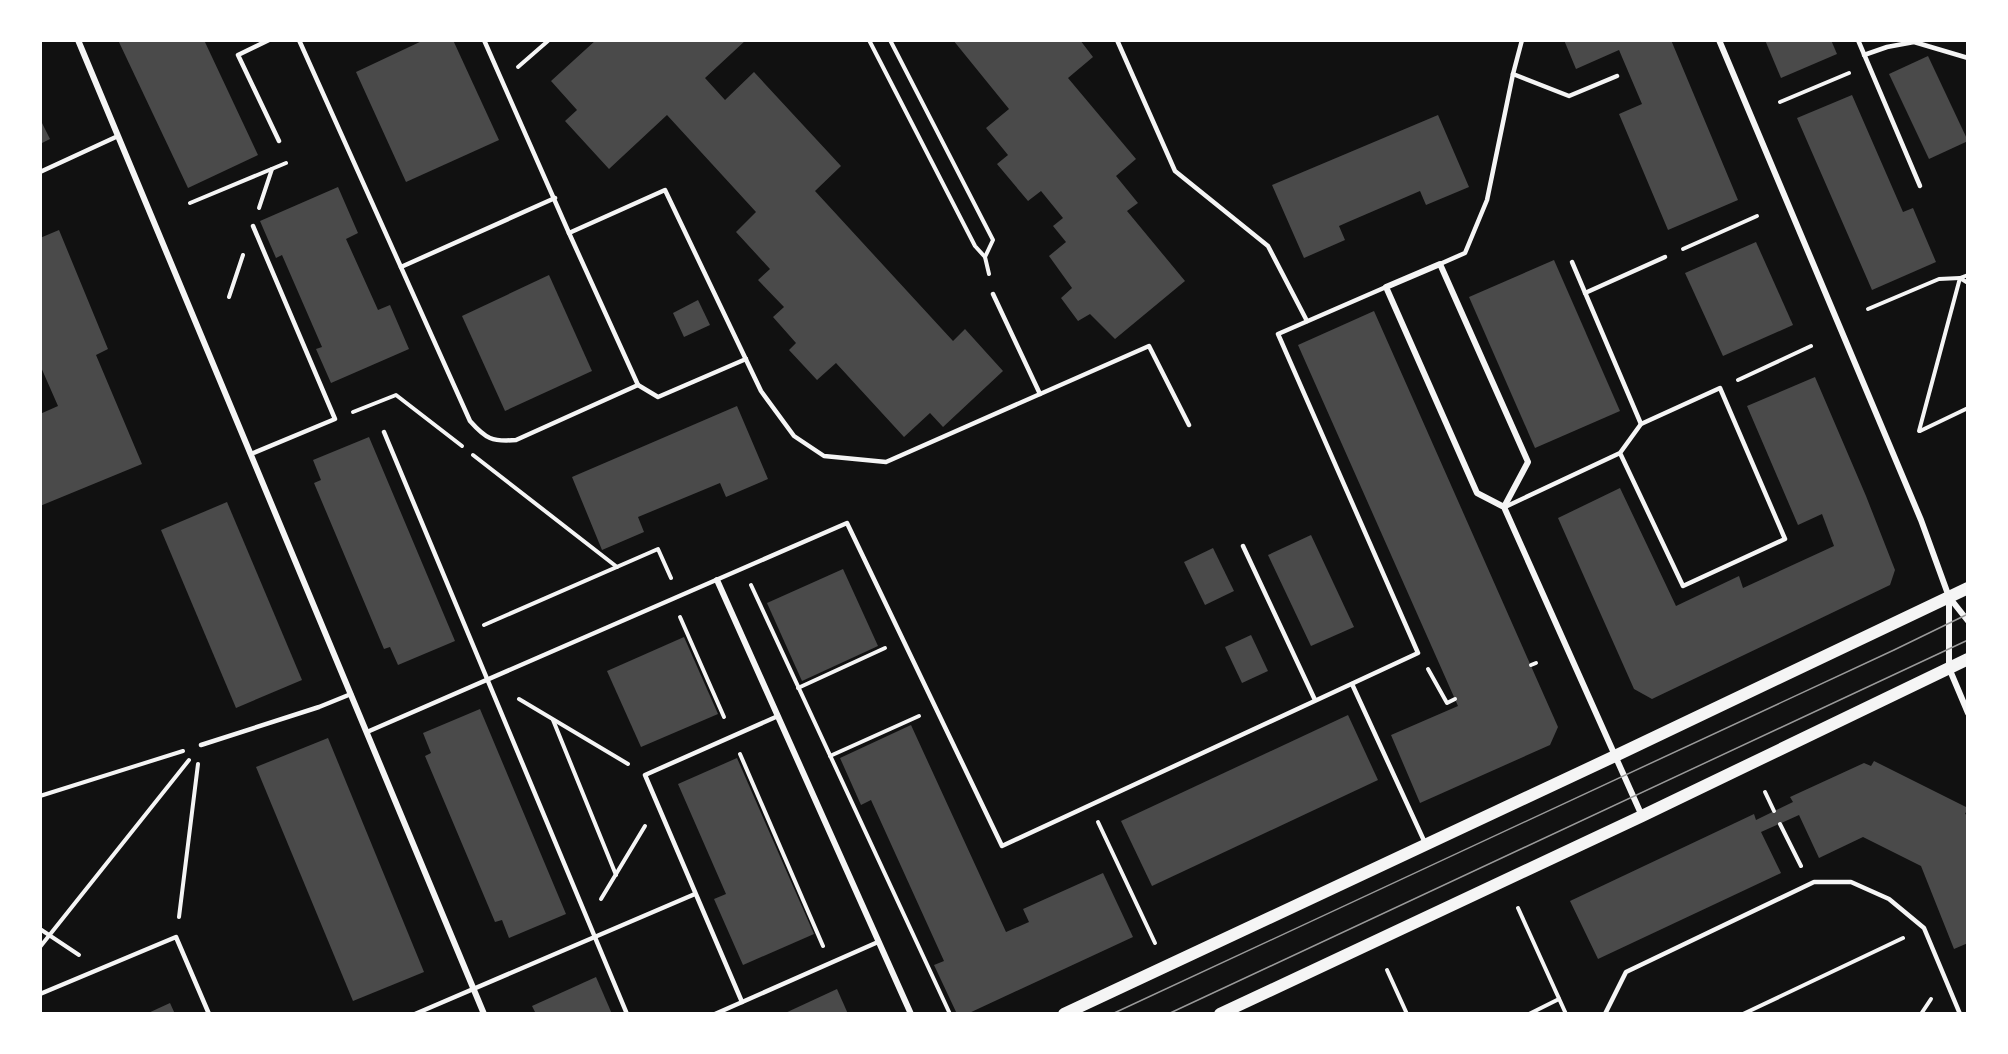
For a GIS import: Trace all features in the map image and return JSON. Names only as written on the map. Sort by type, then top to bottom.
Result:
[{"type":"main road","points":[[1065,1014],[1968,588]]},
{"type":"main road","points":[[1220,1014],[1642,816],[1968,659]]},
{"type":"street","points":[[78,40],[484,1014]]},
{"type":"street","points":[[1719,40],[1921,520],[1949,597],[1968,621]]},
{"type":"street","points":[[1504,507],[1528,462],[1440,264],[1386,287],[1478,493],[1504,507],[1642,816]]},
{"type":"street","points":[[717,580],[911,1014]]},
{"type":"street","points":[[1949,597],[1949,668],[1968,713]]},
{"type":"lane","points":[[268,40],[238,55],[279,141]]},
{"type":"lane","points":[[299,40],[470,422],[484,437],[500,441],[516,440],[638,385]]},
{"type":"lane","points":[[484,40],[638,385],[658,397],[746,359]]},
{"type":"lane","points":[[1117,40],[1175,171],[1268,246],[1307,321]]},
{"type":"lane","points":[[1440,264],[1465,253],[1487,200],[1522,40]]},
{"type":"lane","points":[[1858,40],[1920,186]]},
{"type":"lane","points":[[1864,55],[1887,47],[1914,42],[1968,58]]},
{"type":"lane","points":[[1513,74],[1569,96],[1617,76]]},
{"type":"lane","points":[[40,172],[118,136]]},
{"type":"lane","points":[[569,233],[665,190],[761,391],[794,436],[824,456],[886,462],[1149,346],[1189,425]]},
{"type":"lane","points":[[401,267],[555,198]]},
{"type":"lane","points":[[251,454],[335,419],[253,226]]},
{"type":"lane","points":[[1585,293],[1665,257]]},
{"type":"lane","points":[[1572,262],[1641,424]]},
{"type":"lane","points":[[367,732],[847,523],[1002,846],[1418,653],[1278,334],[1386,287]]},
{"type":"lane","points":[[993,294],[1040,394]]},
{"type":"lane","points":[[1504,507],[1620,453],[1641,424],[1720,387],[1785,539],[1683,586],[1620,453]]},
{"type":"lane","points":[[384,432],[627,1014]]},
{"type":"lane","points":[[1244,546],[1316,700]]},
{"type":"lane","points":[[1352,684],[1426,844]]},
{"type":"lane","points":[[201,745],[320,707],[351,694]]},
{"type":"lane","points":[[742,1002],[645,775],[777,716]]},
{"type":"lane","points":[[1605,1014],[1626,972],[1814,882],[1851,882],[1889,899],[1924,928],[1960,1014]]},
{"type":"lane","points":[[415,1014],[695,894]]},
{"type":"lane","points":[[40,994],[176,937],[209,1014]]},
{"type":"lane","points":[[715,1014],[878,942]]},
{"type":"path","points":[[502,81],[549,40]]},
{"type":"path","points":[[869,40],[975,246],[985,257],[993,294]]},
{"type":"path","points":[[890,40],[993,240],[985,257]]},
{"type":"path","points":[[1780,102],[1868,65]]},
{"type":"path","points":[[190,203],[289,161]]},
{"type":"path","points":[[1665,257],[1757,216]]},
{"type":"path","points":[[1868,309],[1939,279],[1960,278],[1968,275]]},
{"type":"path","points":[[1960,278],[1968,283]]},
{"type":"path","points":[[1960,278],[1919,431],[1968,408]]},
{"type":"path","points":[[229,297],[234,283]]},
{"type":"path","points":[[1720,387],[1811,346]]},
{"type":"path","points":[[335,419],[396,395],[617,567]]},
{"type":"path","points":[[467,632],[658,549],[679,596]]},
{"type":"path","points":[[743,568],[950,1014]]},
{"type":"path","points":[[673,599],[830,963]]},
{"type":"path","points":[[798,688],[888,647]]},
{"type":"path","points":[[1418,653],[1447,703],[1455,699]]},
{"type":"path","points":[[1531,665],[1536,663]]},
{"type":"path","points":[[487,680],[645,775]]},
{"type":"path","points":[[830,756],[920,716]]},
{"type":"path","points":[[553,719],[615,875]]},
{"type":"path","points":[[40,796],[201,745]]},
{"type":"path","points":[[40,947],[201,745]]},
{"type":"path","points":[[176,937],[201,745]]},
{"type":"path","points":[[1765,792],[1774,811]]},
{"type":"path","points":[[588,922],[657,804]]},
{"type":"path","points":[[1090,805],[1155,943]]},
{"type":"path","points":[[1780,824],[1809,884]]},
{"type":"path","points":[[1518,908],[1566,1014]]},
{"type":"path","points":[[40,928],[99,969]]},
{"type":"path","points":[[1743,1014],[1924,928]]},
{"type":"path","points":[[1387,970],[1407,1014]]},
{"type":"path","points":[[1529,1014],[1559,999]]},
{"type":"building","points":[[118,40],[204,40],[258,155],[188,188]]},
{"type":"building","points":[[424,40],[453,40],[499,140],[406,182],[356,72]]},
{"type":"building","points":[[596,40],[746,40],[705,78],[725,100],[754,72],[841,166],[815,191],[953,341],[965,329],[1003,371],[943,427],[930,413],[904,437],[836,363],[817,380],[789,350],[796,343],[773,317],[784,307],[758,280],[770,269],[736,232],[756,212],[667,115],[609,169],[565,121],[577,110],[551,81]]},
{"type":"building","points":[[953,40],[1080,40],[1093,57],[1068,78],[1136,159],[1116,176],[1138,203],[1127,211],[1185,281],[1115,339],[1090,314],[1078,321],[1061,298],[1072,288],[1049,256],[1066,242],[1053,226],[1063,218],[1041,191],[1028,201],[997,164],[1008,155],[986,128],[1009,109]]},
{"type":"building","points":[[1564,40],[1671,40],[1738,200],[1668,230],[1619,114],[1642,104],[1619,50],[1576,69]]},
{"type":"building","points":[[1765,40],[1831,40],[1837,54],[1781,78]]},
{"type":"building","points":[[1928,56],[1968,141],[1929,159],[1889,74]]},
{"type":"building","points":[[1852,95],[1903,212],[1913,208],[1936,262],[1872,290],[1797,118]]},
{"type":"building","points":[[1438,115],[1469,187],[1426,205],[1420,191],[1339,226],[1345,240],[1304,258],[1272,185]]},
{"type":"building","points":[[40,119],[50,139],[40,144]]},
{"type":"building","points":[[338,187],[358,233],[346,239],[378,310],[390,305],[409,349],[331,383],[316,349],[322,347],[282,255],[276,258],[260,221]]},
{"type":"building","points":[[59,230],[108,349],[96,355],[142,464],[40,506],[40,414],[58,406],[40,365],[40,238]]},
{"type":"building","points":[[1756,242],[1793,325],[1723,356],[1685,273]]},
{"type":"building","points":[[1554,260],[1620,411],[1535,448],[1469,297]]},
{"type":"building","points":[[549,275],[592,371],[505,411],[462,316]]},
{"type":"building","points":[[698,300],[710,325],[684,337],[673,313]]},
{"type":"building","points":[[1374,311],[1558,727],[1550,745],[1420,803],[1391,735],[1458,706],[1298,345]]},
{"type":"building","points":[[1815,377],[1895,570],[1890,585],[1652,699],[1634,689],[1558,518],[1620,488],[1676,606],[1739,576],[1743,588],[1834,546],[1822,514],[1798,525],[1747,406]]},
{"type":"building","points":[[737,406],[768,479],[726,497],[720,483],[638,517],[644,532],[602,550],[572,477]]},
{"type":"building","points":[[369,437],[455,641],[398,665],[390,647],[384,649],[314,483],[321,480],[313,460]]},
{"type":"building","points":[[227,502],[302,680],[236,708],[161,530]]},
{"type":"building","points":[[1311,535],[1354,627],[1311,646],[1268,555]]},
{"type":"building","points":[[1213,548],[1234,591],[1205,605],[1184,562]]},
{"type":"building","points":[[843,569],[878,646],[802,681],[767,603]]},
{"type":"building","points":[[1251,635],[1268,671],[1242,683],[1225,647]]},
{"type":"building","points":[[684,637],[718,714],[641,747],[607,671]]},
{"type":"building","points":[[480,709],[566,914],[509,938],[502,920],[495,922],[425,756],[431,753],[423,733]]},
{"type":"building","points":[[1348,715],[1378,780],[1152,886],[1121,821]]},
{"type":"building","points":[[911,725],[1006,932],[1029,922],[1023,909],[1103,873],[1133,937],[967,1014],[957,1014],[934,965],[944,961],[871,800],[861,805],[840,758]]},
{"type":"building","points":[[328,738],[424,972],[353,1001],[256,767]]},
{"type":"building","points":[[737,758],[814,934],[743,965],[714,899],[726,894],[678,784]]},
{"type":"building","points":[[1874,761],[1968,808],[1965,814],[1968,815],[1968,943],[1954,949],[1921,866],[1863,837],[1819,858],[1799,815],[1761,832],[1781,873],[1598,959],[1570,901],[1754,814],[1756,820],[1793,802],[1790,797],[1864,763],[1871,766]]},
{"type":"building","points":[[596,977],[612,1014],[536,1014],[532,1006]]},
{"type":"building","points":[[837,989],[848,1014],[783,1014]]},
{"type":"building","points":[[170,1003],[175,1014],[146,1014]]},
{"type":"tram line","points":[[1112,1014],[1968,614]]},
{"type":"tram line","points":[[1168,1014],[1968,640]]}]
